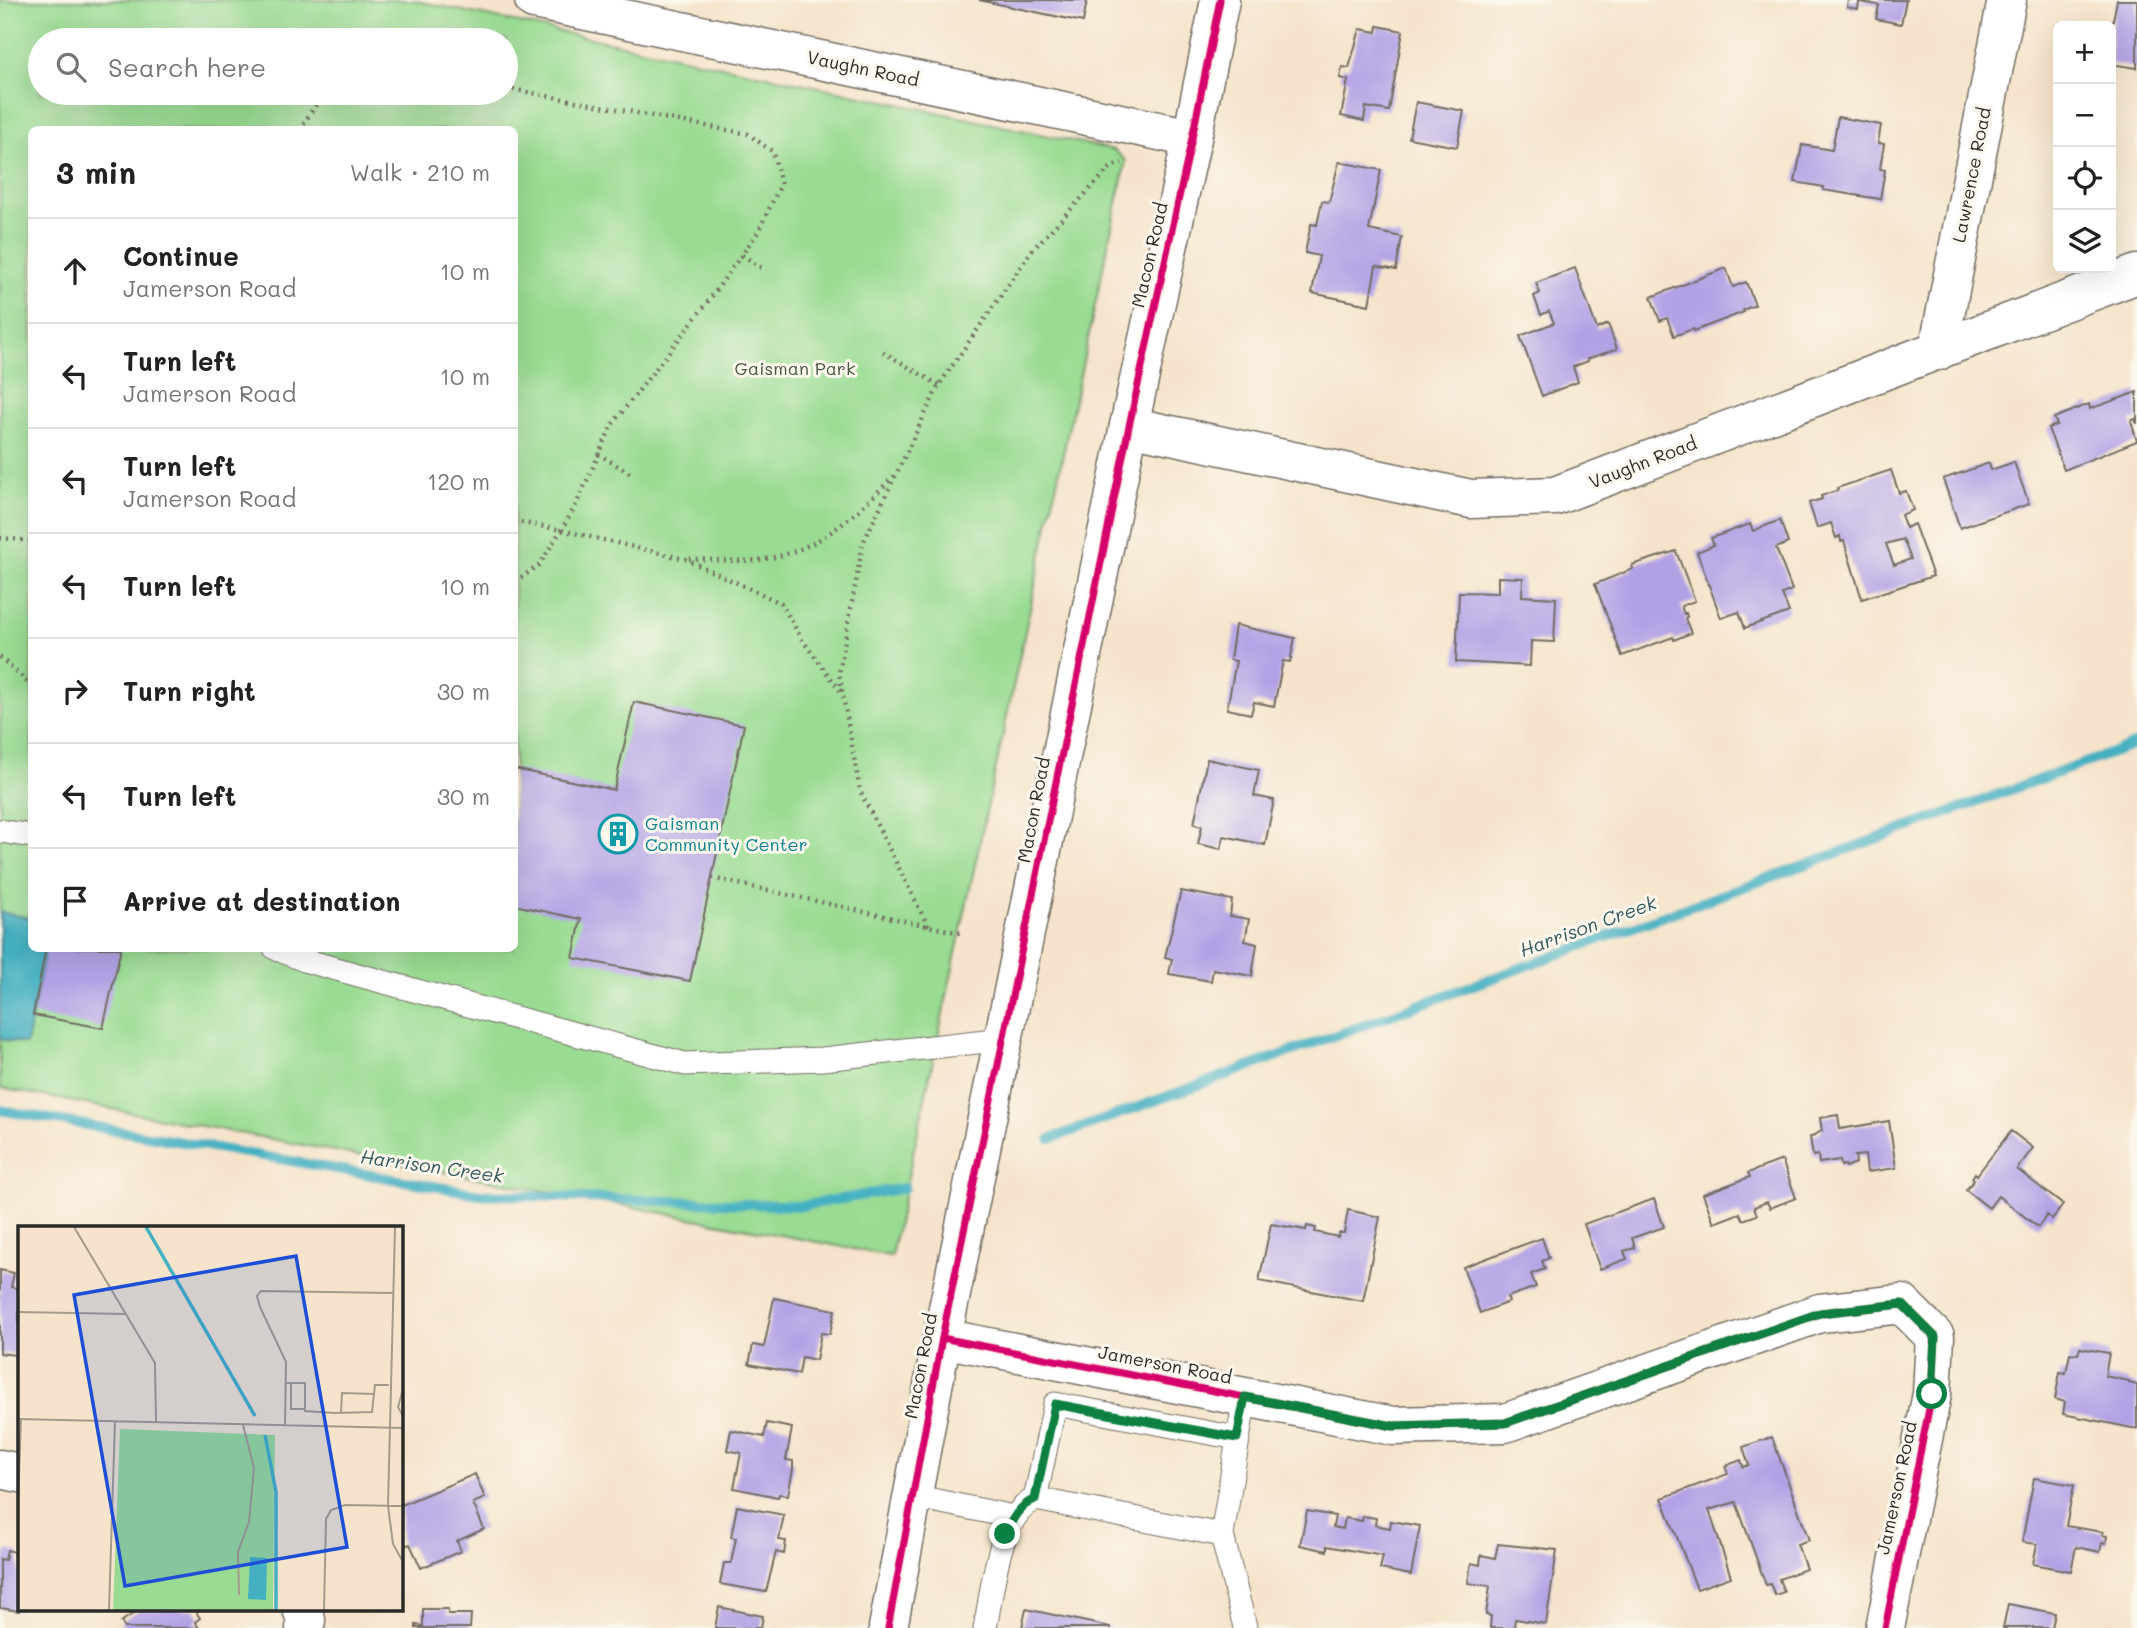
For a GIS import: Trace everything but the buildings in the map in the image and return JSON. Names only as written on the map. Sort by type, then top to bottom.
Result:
[{"type":"street","name":"Vaughn Road","points":[[534,0],[1192,138]]},
{"type":"street","name":"Macon Road","points":[[888,1628],[942,1338],[1129,426],[1220,0]]},
{"type":"street","name":"Lawrence Road","points":[[1938,351],[2007,0]]},
{"type":"street","name":"Vaughn Road","points":[[1129,426],[1471,499],[1555,496],[2137,274]]},
{"type":"street","name":"Jamerson Road","points":[[942,1338],[1393,1426],[1505,1423],[1820,1313],[1902,1304],[1935,1337],[1932,1394],[1885,1628]]},
{"type":"street","points":[[0,1469],[18,1473]]},
{"type":"street","points":[[302,1610],[306,1628]]},
{"type":"lane","points":[[0,831],[28,835]]},
{"type":"lane","points":[[285,952],[307,961],[685,1064],[822,1059],[1004,1038]]},
{"type":"lane","points":[[1245,1397],[1222,1535],[1245,1627]]},
{"type":"lane","points":[[1035,1499],[1055,1404],[1237,1438]]},
{"type":"lane","points":[[913,1496],[1013,1517]]},
{"type":"lane","points":[[985,1628],[1002,1545],[1013,1517],[1025,1504],[1035,1499],[1222,1535]]},
{"type":"path","points":[[518,90],[748,134],[772,152],[781,184],[758,232],[742,255],[612,425],[575,507],[540,564],[518,580]]},
{"type":"path","points":[[302,126],[314,105]]},
{"type":"path","points":[[928,926],[860,791],[842,694],[839,673],[863,543],[939,385],[1033,249],[1112,166],[1124,162]]},
{"type":"path","points":[[742,255],[763,269]]},
{"type":"path","points":[[883,352],[939,385]]},
{"type":"path","points":[[598,454],[633,475]]},
{"type":"path","points":[[685,559],[764,560],[815,544],[854,516],[896,474]]},
{"type":"path","points":[[518,522],[685,559],[781,603],[803,641],[842,694]]},
{"type":"path","points":[[0,538],[28,541]]},
{"type":"path","points":[[0,657],[28,682]]},
{"type":"path","points":[[712,878],[960,933]]},
{"type":"green space","name":"Gaisman Park","points":[[0,0],[412,0],[1114,150],[1126,161],[891,1256],[0,1088]]},
{"type":"water","points":[[0,912],[28,917],[28,952],[45,952],[26,1044],[0,1039]]},
{"type":"waterway","name":"Harrison Creek","points":[[1050,1139],[2137,744]]},
{"type":"waterway","name":"Harrison Creek","points":[[0,1110],[479,1194],[801,1206],[904,1188]]},
{"type":"cycle path","points":[[888,1628],[942,1338],[1129,426],[1220,0]]},
{"type":"cycle path","points":[[942,1338],[1393,1426],[1505,1423],[1820,1313],[1902,1304],[1935,1337],[1932,1394],[1885,1628]]},
{"type":"place","name":"Gaisman Community Center","points":[[618,834]]},
{"type":"route","points":[[1005,1534],[1013,1517],[1025,1504],[1035,1499],[1055,1404],[1237,1438],[1245,1397],[1393,1426],[1505,1423],[1820,1313],[1902,1304],[1935,1337],[1932,1394]]}]
